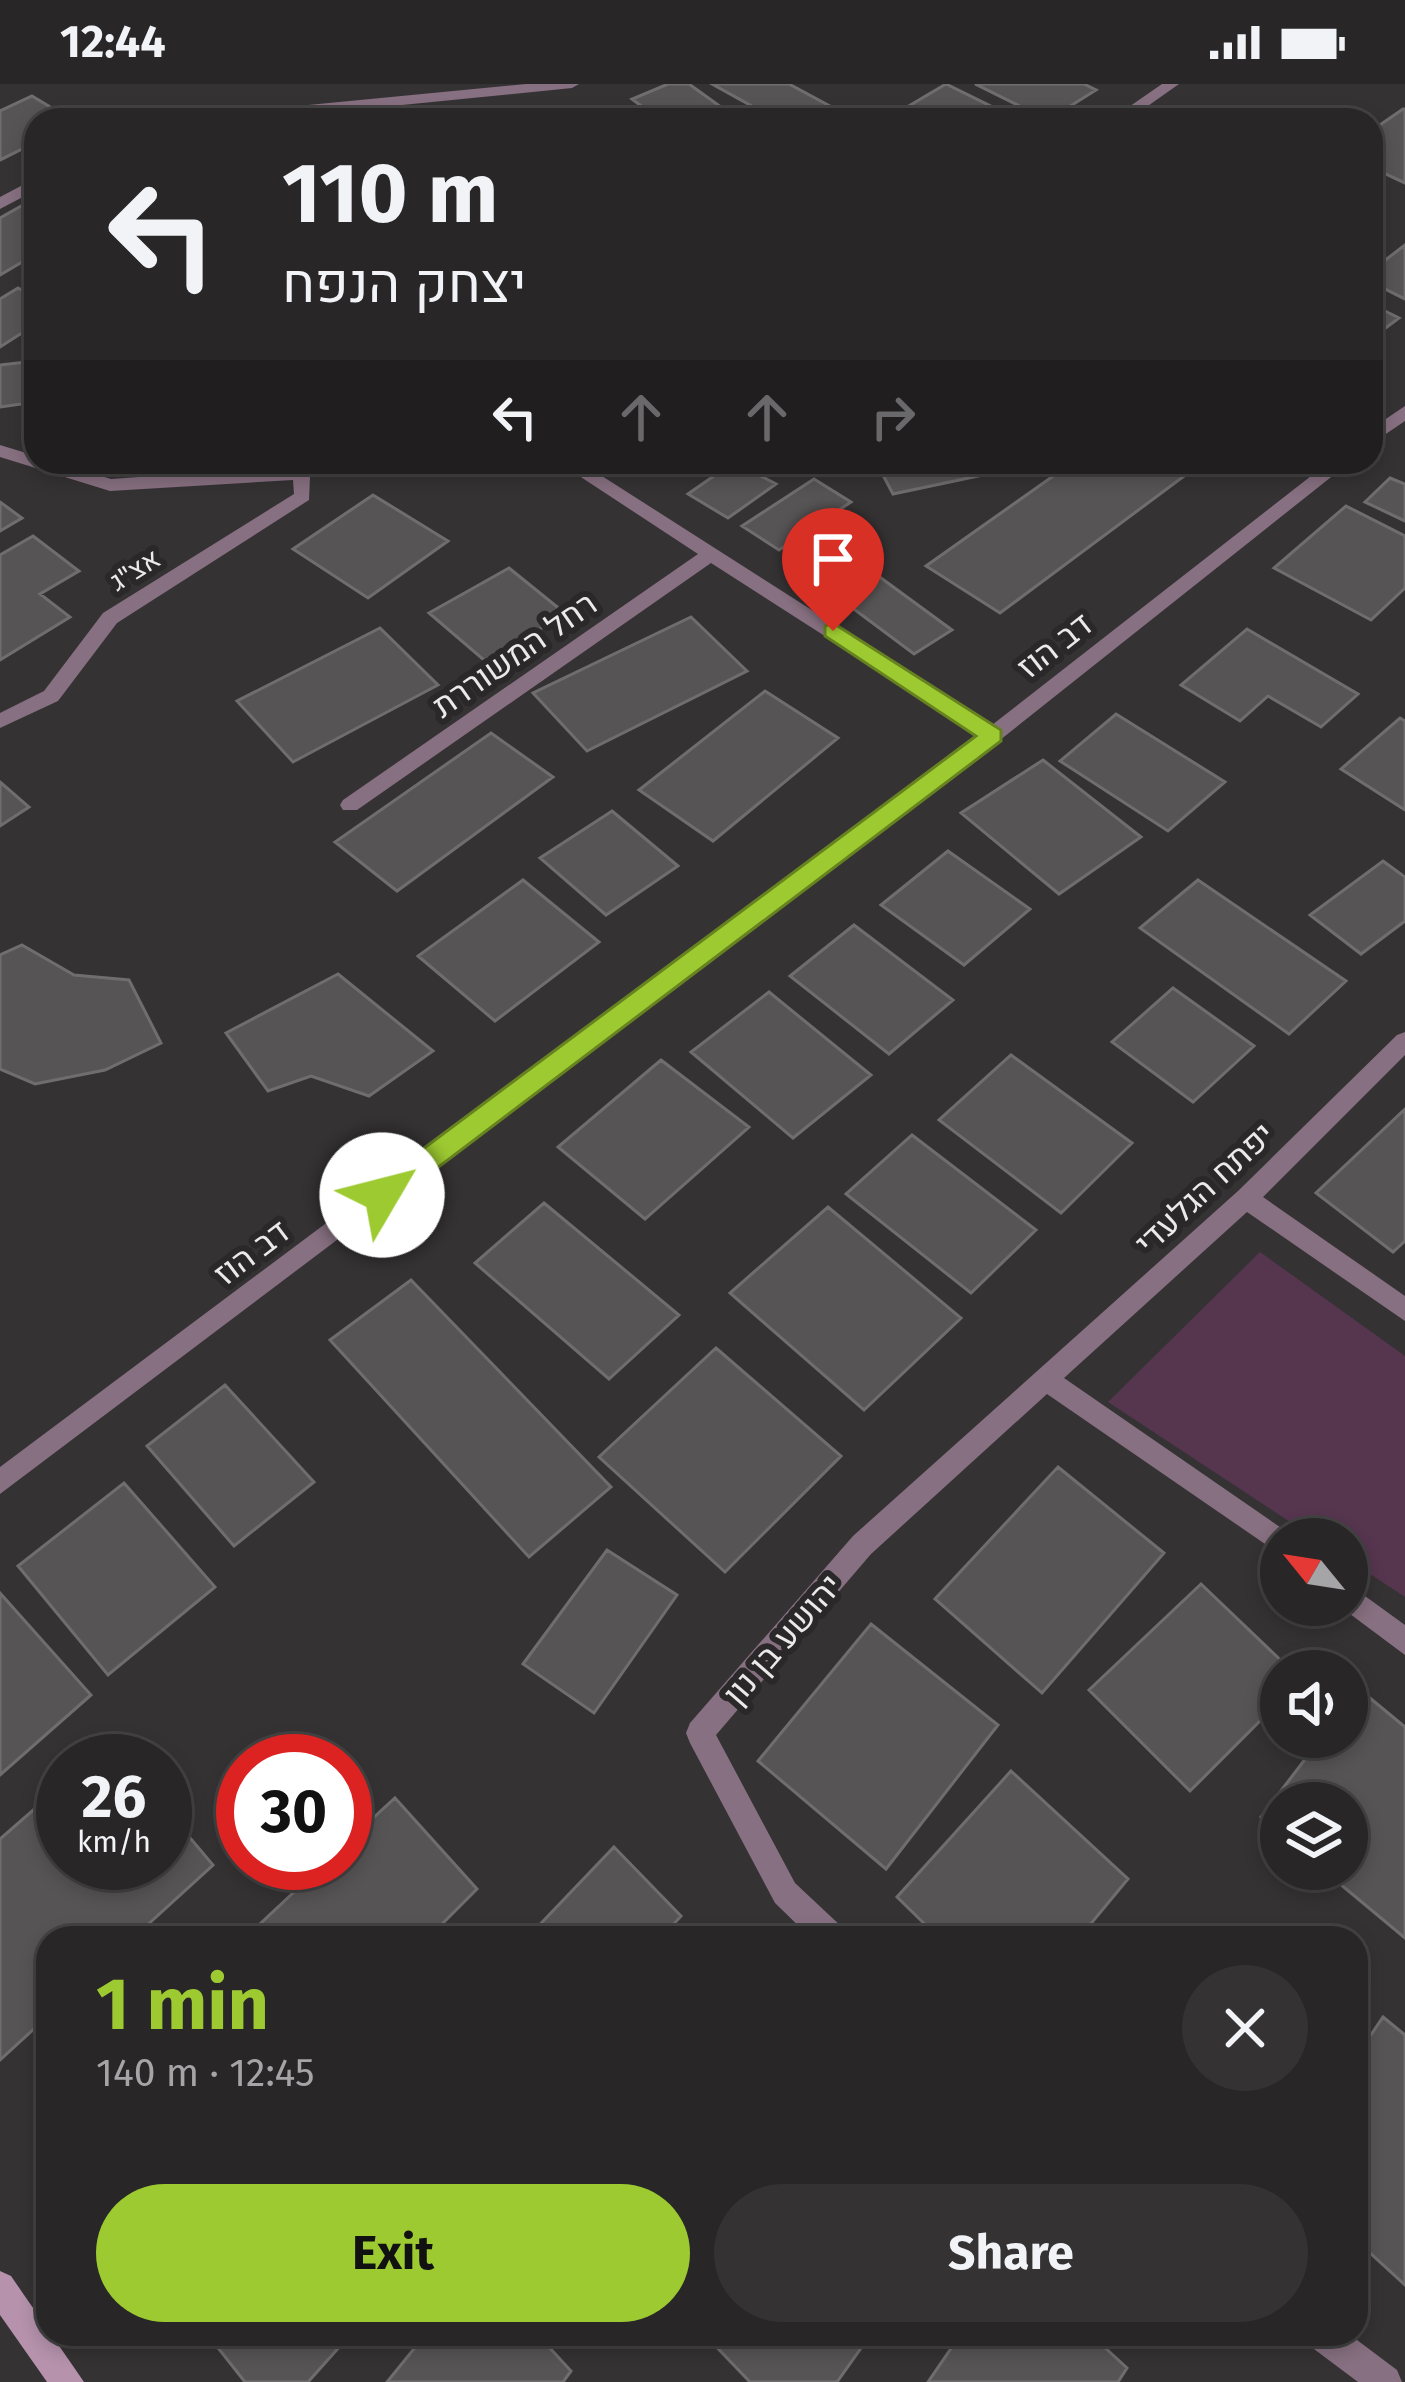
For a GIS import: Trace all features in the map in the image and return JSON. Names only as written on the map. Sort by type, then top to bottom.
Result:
[{"type":"main road","points":[[0,2287],[36,2338]]},
{"type":"main road","points":[[42,2346],[67,2382]]},
{"type":"street","points":[[290,108],[418,90],[572,84]]},
{"type":"street","points":[[1136,108],[1172,84]]},
{"type":"street","points":[[74,474],[110,485],[302,474]]},
{"type":"street","name":"אצ\"ג","points":[[0,722],[51,696],[110,618],[303,496],[302,474]]},
{"type":"street","points":[[596,474],[993,735]]},
{"type":"street","name":"דב הוז","points":[[0,1482],[993,735],[1326,474]]},
{"type":"street","name":"רחל המשוררת","points":[[350,806],[713,553]]},
{"type":"street","name":"יפתח הגלעדי","points":[[1044,1378],[1246,1198],[1405,1041]]},
{"type":"street","points":[[1246,1198],[1405,1310]]},
{"type":"street","points":[[1044,1378],[1260,1528]]},
{"type":"street","name":"יהושע בן נון","points":[[820,1926],[784,1893],[700,1733],[862,1545],[1044,1378]]},
{"type":"street","points":[[1368,1613],[1405,1642]]},
{"type":"street","points":[[1338,2346],[1385,2382]]},
{"type":"shaded area","points":[[1260,1252],[1405,1356],[1405,1597],[1368,1573],[1368,1518],[1284,1518],[1108,1402]]},
{"type":"building","points":[[668,84],[689,84],[722,108],[644,108],[632,99]]},
{"type":"building","points":[[712,84],[789,84],[828,105],[823,108],[755,108]]},
{"type":"building","points":[[946,84],[995,108],[905,108]]},
{"type":"building","points":[[975,84],[1084,84],[1096,90],[1067,108],[1024,108]]},
{"type":"building","points":[[32,96],[52,108],[24,108],[24,148],[0,160],[0,111]]},
{"type":"building","points":[[1405,109],[1405,183],[1383,173],[1383,123]]},
{"type":"building","points":[[24,206],[24,261],[0,275],[0,218]]},
{"type":"building","points":[[1405,245],[1405,299],[1383,288],[1383,262]]},
{"type":"building","points":[[18,288],[24,291],[24,332],[0,347],[0,299]]},
{"type":"building","points":[[1383,310],[1399,318],[1383,330]]},
{"type":"building","points":[[24,362],[24,404],[0,407],[0,365]]},
{"type":"building","points":[[717,474],[757,474],[776,484],[728,518],[688,494]]},
{"type":"building","points":[[882,474],[988,474],[893,494]]},
{"type":"building","points":[[1056,474],[1187,474],[1000,613],[926,566]]},
{"type":"building","points":[[1390,478],[1405,484],[1405,521],[1365,502]]},
{"type":"building","points":[[814,479],[851,502],[779,550],[742,526]]},
{"type":"building","points":[[373,495],[448,541],[368,598],[293,549]]},
{"type":"building","points":[[0,502],[22,518],[0,531]]},
{"type":"building","points":[[1346,506],[1405,536],[1405,588],[1371,620],[1274,568]]},
{"type":"building","points":[[33,536],[79,571],[40,594],[70,617],[0,660],[0,555]]},
{"type":"building","points":[[836,545],[952,630],[914,654],[799,568]]},
{"type":"building","points":[[509,568],[566,614],[485,661],[429,613]]},
{"type":"building","points":[[691,617],[747,671],[587,751],[533,693]]},
{"type":"building","points":[[380,628],[438,685],[293,762],[237,701]]},
{"type":"building","points":[[1247,629],[1358,694],[1321,727],[1268,696],[1240,721],[1181,685]]},
{"type":"building","points":[[765,691],[838,738],[713,841],[639,790]]},
{"type":"building","points":[[1116,714],[1225,782],[1168,831],[1060,761]]},
{"type":"building","points":[[1400,718],[1405,721],[1405,810],[1341,769]]},
{"type":"building","points":[[491,733],[553,777],[397,891],[335,842]]},
{"type":"building","points":[[1043,760],[1141,837],[1059,894],[961,813]]},
{"type":"building","points":[[0,782],[29,807],[0,826]]},
{"type":"building","points":[[612,811],[678,866],[606,915],[540,858]]},
{"type":"building","points":[[948,851],[1030,909],[964,965],[881,905]]},
{"type":"building","points":[[1383,861],[1405,877],[1405,921],[1361,954],[1310,915]]},
{"type":"building","points":[[523,880],[599,942],[495,1021],[418,956]]},
{"type":"building","points":[[1198,880],[1346,981],[1289,1034],[1140,928]]},
{"type":"building","points":[[854,925],[953,1000],[889,1054],[790,976]]},
{"type":"building","points":[[22,945],[74,975],[129,980],[161,1043],[105,1070],[35,1084],[0,1069],[0,955]]},
{"type":"building","points":[[338,974],[433,1051],[369,1096],[311,1076],[268,1091],[226,1033]]},
{"type":"building","points":[[1173,988],[1254,1046],[1193,1102],[1112,1042]]},
{"type":"building","points":[[769,992],[871,1075],[793,1138],[691,1052]]},
{"type":"building","points":[[1011,1055],[1132,1143],[1061,1213],[939,1120]]},
{"type":"building","points":[[661,1060],[749,1127],[645,1219],[558,1147]]},
{"type":"building","points":[[1405,1109],[1405,1241],[1393,1252],[1316,1193]]},
{"type":"building","points":[[912,1135],[1036,1230],[971,1293],[846,1194]]},
{"type":"building","points":[[544,1203],[679,1315],[609,1379],[475,1263]]},
{"type":"building","points":[[828,1207],[961,1318],[864,1410],[730,1293]]},
{"type":"building","points":[[411,1280],[611,1487],[529,1557],[330,1340]]},
{"type":"building","points":[[716,1348],[841,1456],[725,1572],[599,1457]]},
{"type":"building","points":[[225,1385],[314,1482],[234,1546],[147,1446]]},
{"type":"building","points":[[1058,1467],[1164,1553],[1042,1693],[935,1599]]},
{"type":"building","points":[[124,1483],[215,1587],[108,1675],[18,1566]]},
{"type":"building","points":[[607,1550],[677,1595],[594,1713],[523,1664]]},
{"type":"building","points":[[1201,1584],[1270,1650],[1260,1650],[1260,1721],[1190,1791],[1089,1690]]},
{"type":"building","points":[[0,1593],[91,1695],[47,1734],[36,1734],[36,1743],[0,1775]]},
{"type":"building","points":[[871,1624],[998,1725],[886,1869],[758,1761]]},
{"type":"building","points":[[1368,1696],[1405,1727],[1405,1938],[1347,1890],[1368,1890],[1368,1782],[1288,1782],[1306,1758],[1368,1758]]},
{"type":"building","points":[[1011,1771],[1128,1879],[1089,1926],[927,1926],[897,1897]]},
{"type":"building","points":[[395,1798],[477,1889],[440,1926],[258,1926],[296,1890],[372,1890],[372,1819]]},
{"type":"building","points":[[36,1808],[36,1890],[186,1890],[146,1926],[36,1926],[36,2027],[0,2060],[0,1839]]},
{"type":"building","points":[[192,1840],[213,1865],[192,1884]]},
{"type":"building","points":[[614,1847],[681,1916],[672,1926],[538,1926]]},
{"type":"building","points":[[1383,2017],[1405,2035],[1405,2285],[1368,2251],[1368,2039]]},
{"type":"building","points":[[216,2346],[340,2346],[308,2382],[245,2382]]},
{"type":"building","points":[[416,2346],[548,2346],[571,2371],[563,2382],[387,2382]]},
{"type":"building","points":[[716,2346],[862,2346],[837,2382],[750,2382]]},
{"type":"building","points":[[953,2346],[1103,2346],[1127,2368],[1118,2382],[928,2382]]},
{"type":"route","points":[[382,1195],[993,735],[833,631]]}]
